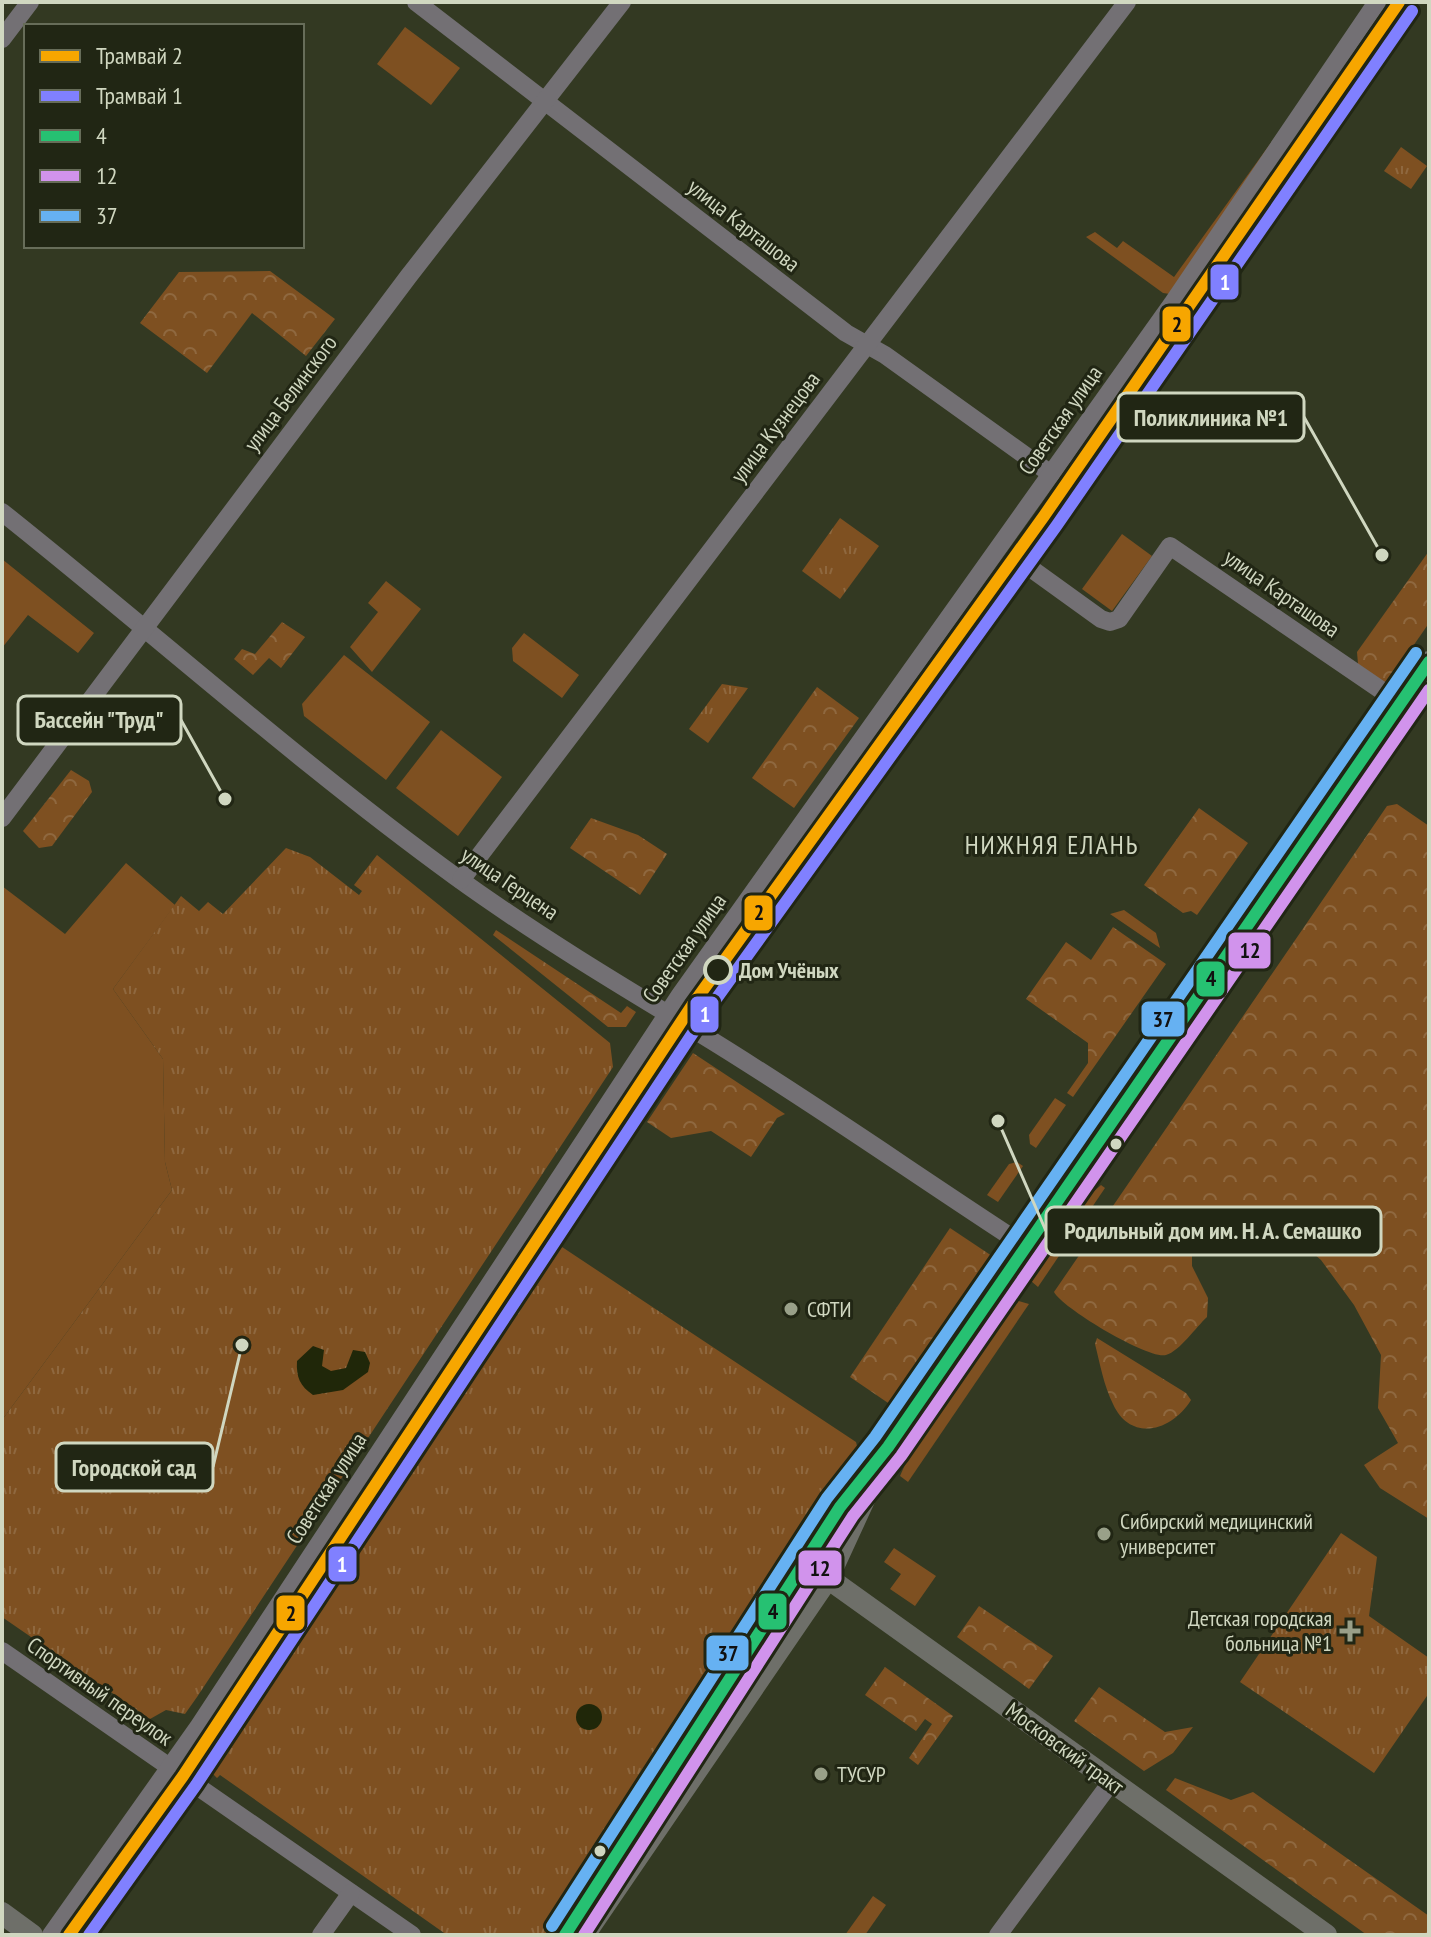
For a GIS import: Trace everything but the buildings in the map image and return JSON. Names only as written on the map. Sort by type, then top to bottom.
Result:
[{"type":"main road","points":[[565,1935],[804,1561],[888,1447],[1429,662]]},
{"type":"main road","points":[[584,1935],[828,1578],[888,1447]]},
{"type":"main road","name":"Московский тракт","points":[[804,1561],[1326,1935]]},
{"type":"main road","points":[[2,1913],[32,1935]]},
{"type":"street","points":[[2,39],[30,2]]},
{"type":"street","name":"улица Карташова","points":[[416,2],[846,333],[868,345],[1051,474]]},
{"type":"street","name":"улица Белинского","points":[[2,818],[622,2]]},
{"type":"street","name":"улица Кузнецова","points":[[461,880],[1127,2]]},
{"type":"street","name":"Советская улица","points":[[51,1935],[170,1769],[666,1015],[1194,272],[1377,2]]},
{"type":"street","name":"улица Герцена","points":[[2,512],[299,757],[461,880],[1025,1246]]},
{"type":"street","name":"улица Карташова","points":[[1000,546],[1110,622],[1119,619],[1170,546],[1400,703]]},
{"type":"street","name":"Советская улица","points":[[79,1935],[189,1779],[687,1027],[793,874],[1022,563]]},
{"type":"street","name":"Спортивный переулок","points":[[2,1651],[412,1935]]},
{"type":"street","points":[[998,1935],[1112,1781]]},
{"type":"street","points":[[321,1935],[351,1893]]},
{"type":"green space","points":[[405,27],[460,68],[431,105],[377,64]]},
{"type":"green space","points":[[1288,119],[1170,294],[1163,293],[1086,237],[1095,232],[1117,248],[1123,241],[1174,277]]},
{"type":"green space","points":[[1401,147],[1427,166],[1411,189],[1384,171]]},
{"type":"green space","points":[[270,271],[335,319],[306,356],[252,313],[207,373],[140,323],[179,272]]},
{"type":"green space","points":[[840,518],[879,546],[840,599],[802,571]]},
{"type":"green space","points":[[1122,534],[1152,556],[1112,611],[1082,589]]},
{"type":"green space","points":[[1429,551],[1429,623],[1389,681],[1384,682],[1358,664],[1357,652]]},
{"type":"green space","points":[[2,559],[94,633],[78,653],[28,615],[2,648]]},
{"type":"green space","points":[[386,581],[421,609],[372,672],[350,647],[378,612],[368,603]]},
{"type":"green space","points":[[282,622],[305,637],[281,668],[269,658],[253,675],[234,659],[242,649],[255,654]]},
{"type":"green space","points":[[524,633],[579,675],[562,698],[513,661],[512,648]]},
{"type":"green space","points":[[344,655],[430,722],[386,780],[304,716],[302,704]]},
{"type":"green space","points":[[722,684],[748,688],[708,743],[689,729]]},
{"type":"green space","points":[[817,687],[859,718],[794,808],[752,778]]},
{"type":"green space","points":[[441,730],[502,777],[458,836],[396,788]]},
{"type":"green space","points":[[71,770],[89,781],[92,792],[52,846],[39,848],[23,831]]},
{"type":"green space","points":[[1397,804],[1429,826],[1429,1519],[1380,1488],[1364,1465],[1398,1443],[1378,1408],[1381,1355],[1354,1305],[1321,1260],[1285,1229],[1230,1222],[1192,1235],[1192,1266],[1208,1298],[1207,1317],[1182,1344],[1166,1355],[1142,1350],[1107,1331],[1072,1309],[1054,1292],[1387,806]]},
{"type":"green space","points":[[1199,808],[1248,843],[1197,915],[1191,911],[1183,913],[1144,885]]},
{"type":"green space","points":[[591,818],[638,835],[667,854],[640,895],[570,848]]},
{"type":"green space","points":[[286,848],[310,857],[359,895],[362,891],[354,885],[377,855],[610,1043],[613,1067],[185,1714],[166,1710],[150,1719],[2,1617],[2,1420],[172,1190],[165,1162],[163,1059],[113,989],[181,896],[199,911],[208,902],[223,914]]},
{"type":"green space","points":[[126,863],[175,905],[113,989],[163,1059],[165,1162],[172,1190],[2,1420],[2,886],[65,934]]},
{"type":"green space","points":[[1124,910],[1156,933],[1160,948],[1110,914]]},
{"type":"green space","points":[[1113,927],[1166,964],[1073,1097],[1067,1093],[1088,1063],[1088,1043],[1026,999],[1066,942],[1091,960]]},
{"type":"green space","points":[[496,930],[621,1013],[627,1006],[636,1012],[626,1027],[608,1027],[493,935]]},
{"type":"green space","points":[[693,1053],[785,1114],[777,1118],[751,1157],[711,1131],[671,1138],[647,1122]]},
{"type":"green space","points":[[1055,1098],[1066,1105],[1036,1148],[1030,1144],[1029,1135]]},
{"type":"green space","points":[[1017,1162],[1023,1166],[998,1202],[987,1195],[1009,1164]]},
{"type":"green space","points":[[1101,1185],[1105,1188],[1038,1287],[1031,1281],[1031,1271],[1075,1208]]},
{"type":"green space","points":[[950,1228],[995,1258],[894,1407],[850,1377]]},
{"type":"green space","points":[[556,1243],[856,1442],[859,1454],[833,1502],[673,1750],[589,1861],[581,1890],[553,1935],[447,1935],[220,1775],[217,1778],[205,1766],[225,1736],[230,1735]]},
{"type":"green space","points":[[1015,1300],[1029,1304],[908,1482],[900,1476],[919,1433],[1008,1304]]},
{"type":"green space","points":[[1097,1338],[1186,1393],[1191,1400],[1183,1411],[1163,1425],[1152,1428],[1130,1424],[1121,1416],[1110,1397],[1095,1344]]},
{"type":"green space","points":[[1341,1533],[1377,1557],[1369,1616],[1429,1658],[1429,1693],[1374,1773],[1240,1682]]},
{"type":"green space","points":[[894,1548],[936,1576],[915,1606],[890,1589],[901,1574],[884,1562]]},
{"type":"green space","points":[[979,1606],[1053,1656],[1029,1689],[957,1637]]},
{"type":"green space","points":[[885,1667],[953,1716],[918,1765],[909,1758],[932,1724],[925,1719],[916,1731],[865,1695]]},
{"type":"green space","points":[[1099,1687],[1165,1732],[1193,1727],[1173,1753],[1144,1771],[1074,1721]]},
{"type":"green space","points":[[1175,1778],[1231,1800],[1253,1792],[1429,1916],[1429,1935],[1367,1935],[1166,1790]]},
{"type":"green space","points":[[873,1896],[886,1905],[865,1935],[845,1935]]},
{"type":"shaded area","points":[[313,1346],[324,1350],[322,1366],[331,1371],[346,1368],[353,1350],[365,1352],[370,1363],[368,1372],[343,1390],[313,1395],[302,1385],[297,1361]]},
{"type":"shaded area","points":[[589,1704],[598,1708],[602,1717],[598,1726],[589,1730],[580,1726],[576,1717],[580,1708]]},
{"type":"tram line","name":"2","points":[[69,1935],[183,1776],[693,1004],[1044,516],[1399,2]]},
{"type":"tram line","name":"1","points":[[89,1935],[196,1785],[706,1013],[1057,525],[1412,11]]},
{"type":"transit line","name":"37","points":[[552,1926],[827,1498],[875,1437],[1416,653]]},
{"type":"transit line","name":"4","points":[[565,1935],[840,1507],[888,1447],[1429,662]]},
{"type":"transit line","name":"12","points":[[584,1935],[853,1516],[901,1456],[1429,690]]},
{"type":"place","name":"Поликлиника №1","points":[[1382,555]]},
{"type":"place","name":"Бассейн \"Труд\"","points":[[225,799]]},
{"type":"place","name":"Дом Учёных","points":[[718,970]]},
{"type":"place","name":"Родильный дом им. Н. А. Семашко","points":[[998,1121]]},
{"type":"place","name":"СФТИ","points":[[791,1309]]},
{"type":"place","name":"Городской сад","points":[[242,1345]]},
{"type":"place","name":"Сибирский медицинский университет","points":[[1104,1534]]},
{"type":"place","name":"Детская городская больница №1","points":[[1350,1631]]},
{"type":"place","name":"ТУСУР","points":[[821,1774]]},
{"type":"district","name":"НИЖНЯЯ ЕЛАНЬ","points":[[1052,845]]}]
